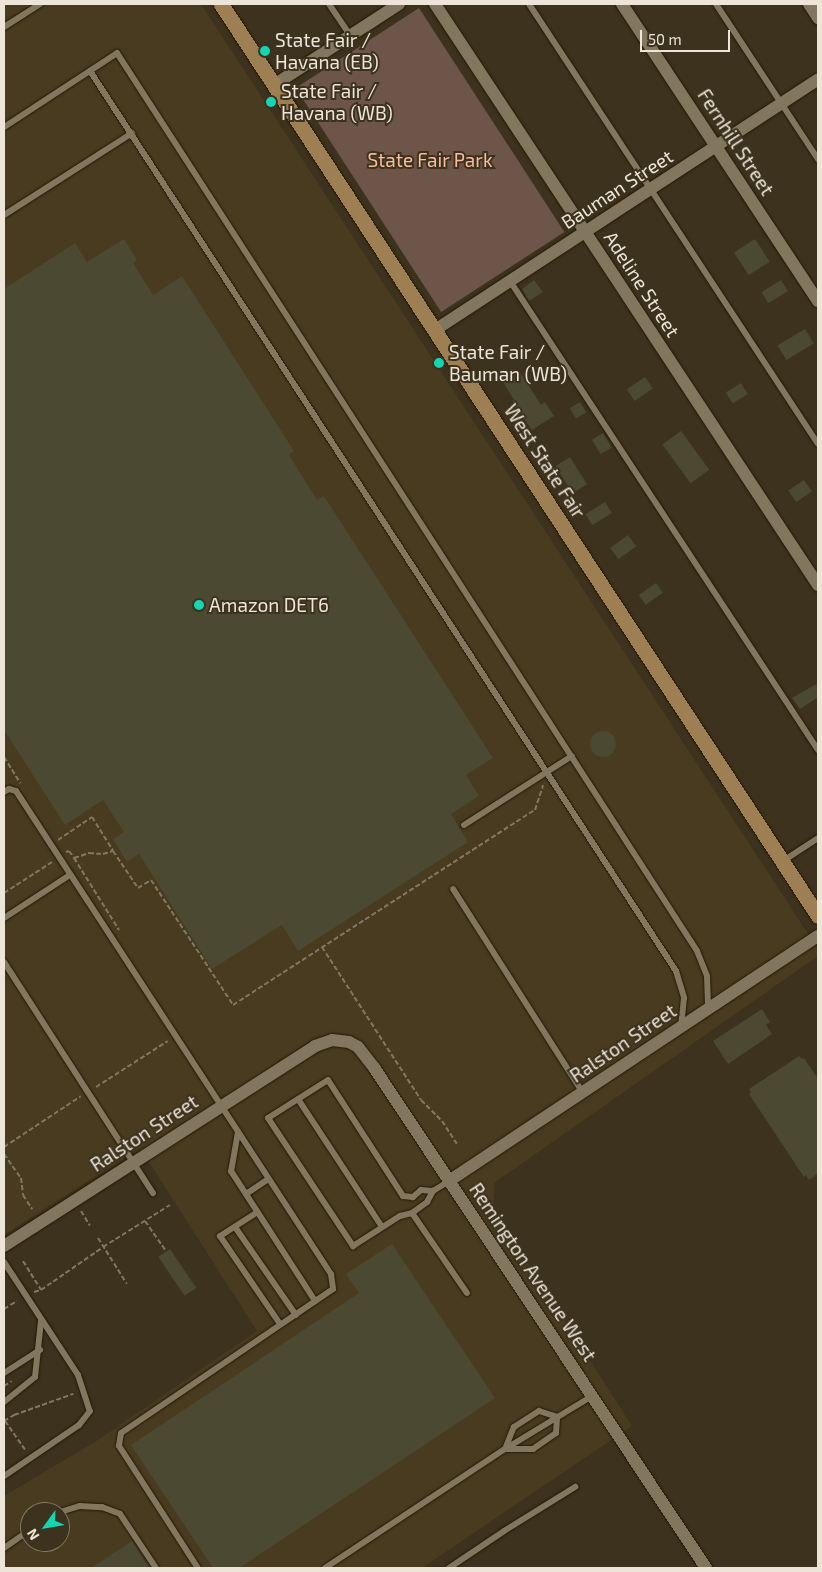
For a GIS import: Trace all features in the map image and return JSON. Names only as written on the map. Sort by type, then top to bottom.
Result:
[{"type":"street","name":"West State Fair","points":[[221,4],[784,861],[818,916]]},
{"type":"street","points":[[274,85],[399,4]]},
{"type":"street","name":"Adeline Street","points":[[435,4],[818,585]]},
{"type":"street","name":"Fernhill Street","points":[[622,4],[818,302]]},
{"type":"street","points":[[809,4],[818,18]]},
{"type":"street","name":"Bauman Street","points":[[436,330],[818,79]]},
{"type":"street","name":"Ralston Street","points":[[449,1181],[818,936]]},
{"type":"street","name":"Remington Avenue West","points":[[305,1052],[332,1040],[349,1042],[358,1047],[375,1069],[706,1568]]},
{"type":"street","name":"Ralston Street","points":[[4,1246],[305,1052]]},
{"type":"lane","points":[[4,27],[40,4]]},
{"type":"lane","points":[[329,4],[350,35]]},
{"type":"lane","points":[[529,4],[818,444]]},
{"type":"lane","points":[[716,4],[818,159]]},
{"type":"lane","points":[[4,127],[117,53],[697,951],[707,976],[708,1008]]},
{"type":"lane","points":[[90,71],[548,771],[676,971],[684,998],[681,1026]]},
{"type":"lane","points":[[4,215],[132,133]]},
{"type":"lane","points":[[510,281],[818,750]]},
{"type":"lane","points":[[464,824],[572,756]]},
{"type":"lane","points":[[4,792],[8,790],[16,791],[331,1274],[333,1289],[121,1433],[118,1446],[198,1568]]},
{"type":"lane","points":[[784,861],[818,838]]},
{"type":"lane","points":[[4,918],[70,875]]},
{"type":"lane","points":[[453,889],[582,1092]]},
{"type":"lane","points":[[4,962],[153,1194]]},
{"type":"lane","points":[[433,1191],[421,1190],[413,1197],[403,1196],[328,1080],[268,1118],[353,1246],[400,1216],[412,1213],[427,1202],[433,1191],[449,1181]]},
{"type":"lane","points":[[298,1099],[382,1227]]},
{"type":"lane","points":[[238,1132],[230,1171],[315,1301]]},
{"type":"lane","points":[[246,1194],[268,1179]]},
{"type":"lane","points":[[256,1213],[220,1236],[280,1324]]},
{"type":"lane","points":[[412,1213],[467,1293]]},
{"type":"lane","points":[[235,1227],[296,1315]]},
{"type":"lane","points":[[4,1262],[41,1321],[53,1334],[78,1375],[90,1411],[79,1424],[4,1476]]},
{"type":"lane","points":[[4,1402],[35,1377],[40,1350],[41,1321]]},
{"type":"lane","points":[[4,1373],[40,1350]]},
{"type":"lane","points":[[325,1568],[505,1450],[592,1396]]},
{"type":"lane","points":[[505,1450],[514,1427],[539,1411],[557,1417]]},
{"type":"lane","points":[[505,1450],[533,1448],[556,1433],[557,1417]]},
{"type":"lane","points":[[449,1568],[575,1487]]},
{"type":"lane","points":[[70,1509],[80,1506],[102,1507],[120,1514],[156,1568]]},
{"type":"lane","points":[[4,1548],[20,1537]]},
{"type":"path","points":[[4,757],[25,790]]},
{"type":"path","points":[[57,840],[92,817],[138,888],[151,880],[233,1005],[535,810],[548,771]]},
{"type":"path","points":[[4,893],[69,851],[121,934]]},
{"type":"path","points":[[74,858],[89,853],[102,854],[113,851]]},
{"type":"path","points":[[322,947],[421,1100],[442,1121],[457,1144]]},
{"type":"path","points":[[4,1147],[175,1036]]},
{"type":"path","points":[[4,1154],[20,1178],[23,1195],[32,1209]]},
{"type":"path","points":[[29,1293],[41,1290],[103,1247],[170,1205]]},
{"type":"path","points":[[81,1211],[90,1226]]},
{"type":"path","points":[[145,1221],[166,1251]]},
{"type":"path","points":[[98,1238],[127,1284]]},
{"type":"path","points":[[23,1261],[41,1290]]},
{"type":"path","points":[[4,1309],[19,1300]]},
{"type":"path","points":[[4,1386],[12,1381]]},
{"type":"path","points":[[25,1451],[4,1420],[14,1414],[75,1392]]},
{"type":"shaded area","points":[[4,4],[201,4],[818,949],[818,956],[494,1183],[494,1211],[632,1426],[422,1568],[4,1568],[4,1496],[98,1440],[257,1331],[140,1148],[4,1235]]},
{"type":"green space","name":"State Fair Park","points":[[419,8],[564,232],[441,312],[296,88]]},
{"type":"building","name":"Amazon DET6","points":[[124,239],[137,260],[133,263],[153,295],[182,276],[294,451],[289,455],[317,500],[324,496],[493,758],[466,775],[479,796],[451,814],[468,842],[298,951],[282,925],[212,969],[139,854],[127,862],[113,839],[124,832],[103,800],[65,825],[4,730],[4,289],[75,243],[87,262]]},
{"type":"building","points":[[755,239],[770,262],[749,275],[734,253]]},
{"type":"building","points":[[534,280],[543,292],[529,301],[522,289]]},
{"type":"building","points":[[781,280],[788,291],[768,303],[761,292]]},
{"type":"building","points":[[805,329],[814,344],[786,360],[778,345]]},
{"type":"building","points":[[520,372],[541,405],[545,402],[554,416],[532,430],[512,402],[514,400],[503,382]]},
{"type":"building","points":[[645,377],[653,389],[635,401],[627,389]]},
{"type":"building","points":[[741,383],[748,394],[733,404],[726,393]]},
{"type":"building","points":[[580,402],[586,412],[576,418],[570,408]]},
{"type":"building","points":[[681,431],[709,470],[691,483],[662,445]]},
{"type":"building","points":[[603,433],[612,448],[601,454],[592,440]]},
{"type":"building","points":[[570,457],[587,484],[573,493],[556,466]]},
{"type":"building","points":[[804,480],[812,492],[796,502],[788,491]]},
{"type":"building","points":[[605,502],[612,513],[592,525],[585,514]]},
{"type":"building","points":[[628,535],[636,546],[618,559],[610,548]]},
{"type":"building","points":[[656,583],[663,593],[646,605],[639,595]]},
{"type":"building","points":[[818,683],[818,697],[800,709],[792,698]]},
{"type":"building","points":[[603,731],[612,735],[616,744],[612,753],[603,757],[594,753],[590,744],[594,735]]},
{"type":"building","points":[[762,1009],[770,1022],[766,1025],[772,1034],[728,1064],[713,1041]]},
{"type":"building","points":[[799,1056],[802,1059],[804,1058],[818,1079],[818,1173],[809,1180],[806,1175],[804,1177],[749,1094],[751,1093],[749,1089]]},
{"type":"building","points":[[392,1244],[495,1398],[239,1568],[213,1568],[131,1445],[359,1293],[346,1274]]},
{"type":"building","points":[[170,1249],[196,1288],[185,1296],[158,1257]]},
{"type":"building","points":[[132,1541],[149,1568],[91,1568]]},
{"type":"place","name":"State Fair / Havana (EB)","points":[[265,51]]},
{"type":"place","name":"State Fair / Havana (WB)","points":[[271,102]]},
{"type":"place","name":"State Fair / Bauman (WB)","points":[[439,363]]},
{"type":"place","name":"Amazon DET6","points":[[199,605]]}]
